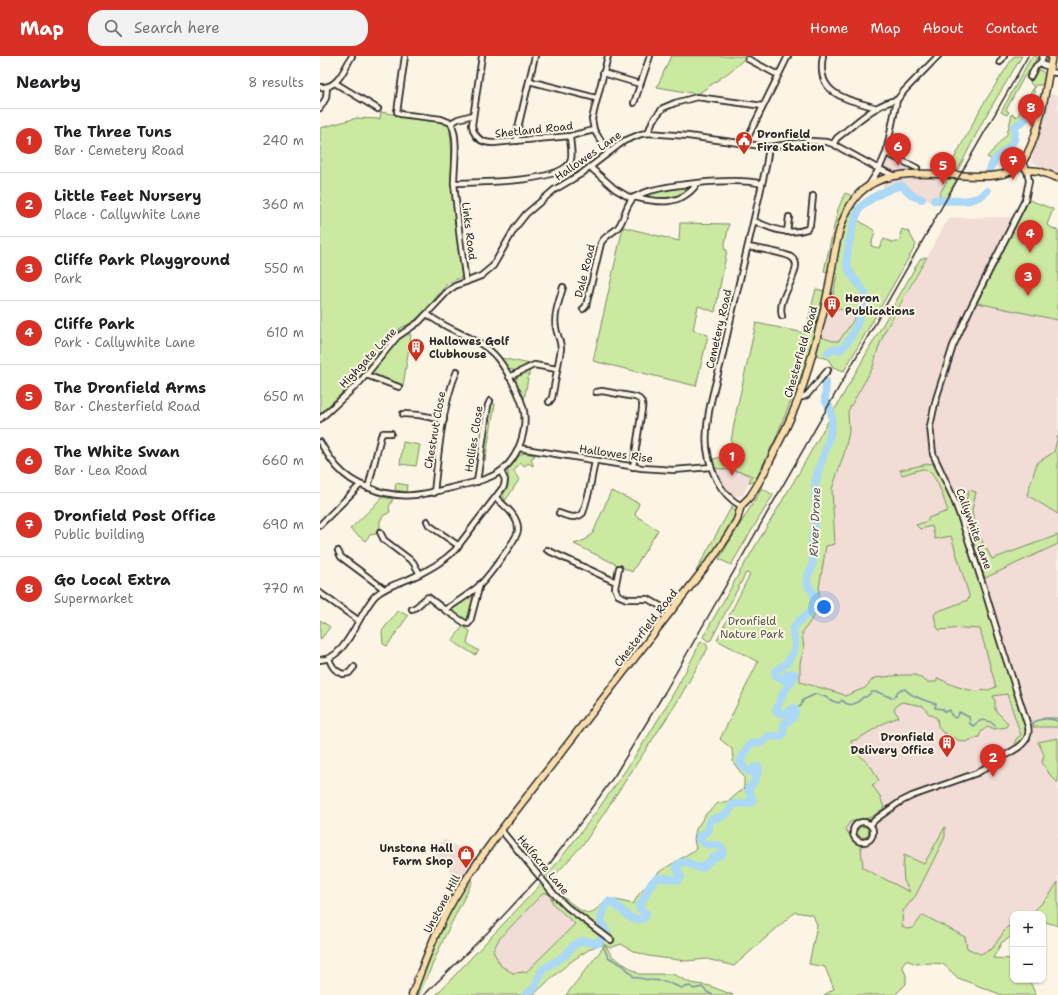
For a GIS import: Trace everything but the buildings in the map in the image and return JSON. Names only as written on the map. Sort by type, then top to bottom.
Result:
[{"type":"main road","points":[[1052,56],[1042,112],[1033,140],[1021,164],[1026,170],[1039,171],[1058,178]]},
{"type":"main road","name":"Chesterfield Road","points":[[501,830],[717,552],[738,518],[741,506],[752,494],[768,465],[799,397],[807,373],[828,291],[841,225],[854,200],[867,188],[878,182],[896,176],[928,174],[995,176],[1014,170],[1021,164]]},
{"type":"main road","name":"Unstone Hill","points":[[412,995],[441,923],[464,882],[501,830]]},
{"type":"street","points":[[320,87],[327,87],[335,83],[352,56]]},
{"type":"street","points":[[405,56],[397,112],[400,114],[441,119],[451,123],[458,119],[473,115],[482,56]]},
{"type":"street","points":[[518,141],[517,132],[535,56]]},
{"type":"street","points":[[608,56],[596,98],[592,119],[594,130],[608,152]]},
{"type":"street","points":[[634,103],[650,56]]},
{"type":"street","points":[[744,145],[788,56]]},
{"type":"street","points":[[819,56],[822,59],[822,75],[831,91],[843,98],[877,108]]},
{"type":"street","points":[[867,188],[879,169],[886,153],[897,100],[938,56]]},
{"type":"street","points":[[1030,77],[1036,66],[1041,62],[1043,56]]},
{"type":"street","points":[[748,59],[778,75]]},
{"type":"street","points":[[1041,62],[1049,70],[1058,73]]},
{"type":"street","points":[[603,73],[640,84]]},
{"type":"street","points":[[529,81],[596,98]]},
{"type":"street","points":[[335,83],[378,109]]},
{"type":"street","points":[[320,108],[326,98],[327,87]]},
{"type":"street","points":[[648,133],[653,120],[663,108],[697,97],[763,106]]},
{"type":"street","points":[[833,144],[837,138],[877,108],[888,102],[897,100]]},
{"type":"street","name":"Shetland Road","points":[[473,115],[473,129],[481,141],[487,143],[570,136],[594,130]]},
{"type":"street","name":"Links Road","points":[[451,123],[454,132],[455,145],[454,183],[466,282]]},
{"type":"street","name":"Hallowes Lane","points":[[466,282],[481,276],[493,266],[515,228],[526,214],[554,190],[590,167],[608,152],[633,136],[648,133],[688,136],[744,145],[769,147],[811,141],[827,142],[879,169],[896,176]]},
{"type":"street","points":[[454,183],[529,179],[550,174],[563,168],[569,163],[571,155],[570,136]]},
{"type":"street","name":"Cemetery Road","points":[[741,506],[730,499],[723,492],[717,482],[707,448],[707,427],[754,221],[769,147]]},
{"type":"street","points":[[886,153],[917,168]]},
{"type":"street","points":[[590,167],[615,189],[633,198],[654,201],[674,201],[690,193],[697,184]]},
{"type":"street","name":"Callywhite Lane","points":[[870,825],[900,802],[912,796],[977,773],[1025,743],[1028,736],[1028,726],[984,588],[953,497],[933,454],[930,426],[937,395],[953,346],[1027,195],[1029,181],[1026,170]]},
{"type":"street","points":[[633,198],[652,190],[679,185],[741,181],[762,184]]},
{"type":"street","points":[[754,221],[772,229],[787,232],[809,228],[813,196]]},
{"type":"street","name":"Dale Road","points":[[583,309],[586,306],[603,238],[618,228],[633,198]]},
{"type":"street","points":[[787,232],[789,217]]},
{"type":"street","points":[[748,247],[788,256],[796,262],[781,309],[782,316]]},
{"type":"street","name":"Highgate Lane","points":[[320,418],[339,402],[366,375],[397,337],[428,314],[450,288],[466,282]]},
{"type":"street","points":[[549,402],[552,398],[561,345],[556,328],[556,318],[563,287]]},
{"type":"street","points":[[320,442],[337,467],[346,476],[360,485],[384,494],[403,496],[418,496],[434,493],[477,482],[501,471],[512,460],[519,448],[524,411],[509,377],[497,358],[483,346],[439,322],[428,314]]},
{"type":"street","points":[[509,377],[534,365],[557,369]]},
{"type":"street","points":[[799,397],[807,395],[828,370]]},
{"type":"street","name":"Chestnut Close","points":[[434,493],[444,420],[456,371]]},
{"type":"street","points":[[366,375],[399,387]]},
{"type":"street","points":[[596,392],[602,391],[635,396],[642,402],[633,467]]},
{"type":"street","name":"Hollies Close","points":[[477,482],[486,413],[488,403],[490,401]]},
{"type":"street","points":[[403,414],[419,415],[444,420]]},
{"type":"street","points":[[368,488],[381,436],[383,433],[391,433]]},
{"type":"street","name":"Hallowes Rise","points":[[519,448],[633,467],[674,470],[712,467]]},
{"type":"street","points":[[559,513],[575,517],[581,516],[589,492],[595,461]]},
{"type":"street","points":[[320,660],[329,659],[343,646],[358,620],[376,595],[384,589],[420,574],[450,555],[459,546],[506,483],[501,471]]},
{"type":"street","points":[[320,526],[360,485]]},
{"type":"street","points":[[445,610],[480,584],[514,540],[518,531],[517,522],[513,515],[496,498]]},
{"type":"street","points":[[427,521],[459,546]]},
{"type":"street","points":[[380,532],[384,540],[413,562],[420,574]]},
{"type":"street","points":[[547,550],[616,582]]},
{"type":"street","points":[[338,551],[341,557],[384,589]]},
{"type":"street","points":[[619,568],[615,588],[616,592],[622,598],[645,598],[671,612]]},
{"type":"street","points":[[412,608],[418,606],[428,598],[468,624],[470,622],[480,584]]},
{"type":"street","points":[[320,592],[358,620]]},
{"type":"street","points":[[329,659],[335,670],[343,674],[349,673],[354,667]]},
{"type":"street","name":"Callywhite Lane","points":[[862,822],[870,825],[872,832],[870,837],[863,841],[857,840],[853,831],[856,825],[862,822]]},
{"type":"street","name":"Halfacre Lane","points":[[501,830],[554,894],[567,907],[610,939]]},
{"type":"shaded area","points":[[1051,94],[1058,95],[1058,173],[1031,162]]},
{"type":"shaded area","points":[[888,155],[924,171],[948,173],[948,180],[940,194],[939,202],[916,199],[902,187],[887,194],[881,182],[875,179],[883,167]]},
{"type":"shaded area","points":[[1018,217],[975,303],[1058,320],[1058,436],[1054,452],[1037,463],[1027,495],[1058,514],[1058,718],[1043,718],[1033,726],[1058,727],[1058,738],[1038,742],[1050,775],[1058,783],[1058,882],[1049,896],[1034,911],[1010,911],[1010,926],[1007,927],[992,949],[980,954],[966,948],[965,937],[923,915],[913,928],[906,929],[902,926],[903,911],[916,895],[931,865],[945,828],[924,864],[905,855],[911,893],[863,868],[861,847],[854,842],[845,829],[850,822],[872,817],[883,808],[880,796],[872,785],[878,780],[872,768],[855,750],[851,741],[858,739],[884,723],[899,717],[894,710],[898,704],[902,702],[923,706],[928,713],[937,718],[938,726],[942,732],[958,740],[965,742],[979,737],[981,732],[988,726],[1008,723],[994,710],[995,701],[991,689],[971,690],[953,686],[938,679],[936,682],[927,682],[916,675],[902,675],[874,678],[865,688],[845,696],[800,682],[800,663],[804,649],[802,633],[819,609],[819,588],[826,546],[835,544],[832,489],[844,454],[849,432],[848,411],[873,367],[885,331],[914,282],[944,226],[950,218]]},
{"type":"shaded area","points":[[831,306],[857,314],[839,341],[833,341],[821,337]]},
{"type":"shaded area","points":[[715,468],[742,472],[752,476],[742,496],[733,496],[724,490]]},
{"type":"shaded area","points":[[444,839],[476,858],[460,882],[433,852]]},
{"type":"shaded area","points":[[544,892],[550,895],[553,904],[575,924],[526,972],[513,973],[501,966],[493,951],[499,939]]},
{"type":"green space","points":[[671,56],[748,56],[728,73],[698,94],[657,87]]},
{"type":"green space","points":[[1014,56],[1022,56],[984,119],[958,170],[948,170],[982,106]]},
{"type":"green space","points":[[1032,56],[1037,56],[1035,63],[1028,76],[1025,75],[1006,110],[1009,112],[1007,115],[1001,112]]},
{"type":"green space","points":[[1041,70],[1045,75],[1044,85],[1036,85],[1034,87],[1030,83],[1035,72]]},
{"type":"green space","points":[[1034,87],[1034,98],[1037,99],[1032,113],[1015,127],[1011,143],[997,162],[987,157],[1007,134],[1012,114],[1017,117]]},
{"type":"green space","points":[[381,112],[433,119],[449,124],[457,242],[462,277],[448,283],[423,313],[413,322],[401,328],[393,335],[362,374],[320,414],[320,128],[357,118],[380,119]]},
{"type":"green space","points":[[948,179],[957,179],[944,202],[939,202],[940,193]]},
{"type":"green space","points":[[692,186],[688,191],[676,196],[661,198],[641,197],[673,188]]},
{"type":"green space","points":[[845,193],[852,196],[849,205],[862,211],[858,220],[875,231],[871,246],[879,248],[884,239],[892,242],[898,242],[901,239],[900,235],[902,229],[909,232],[916,245],[844,371],[833,367],[828,359],[816,355],[821,337],[833,341],[839,341],[857,315],[831,306],[837,274],[824,271],[838,209]]},
{"type":"green space","points":[[1029,200],[1053,209],[1047,225],[1058,231],[1058,320],[977,303]]},
{"type":"green space","points":[[680,223],[729,224],[724,249],[727,250],[715,312],[698,306],[693,330],[708,335],[696,386],[593,361],[623,227],[679,241]]},
{"type":"green space","name":"Dronfield Nature Park","points":[[927,257],[885,331],[873,367],[848,411],[849,432],[844,454],[832,489],[835,544],[826,546],[819,588],[819,609],[802,633],[804,649],[800,663],[800,682],[845,696],[865,688],[874,678],[902,675],[916,675],[927,682],[936,682],[938,678],[959,687],[981,691],[996,687],[980,629],[963,628],[939,630],[937,627],[934,616],[936,612],[968,600],[969,595],[951,536],[935,539],[932,526],[920,529],[916,525],[928,521],[928,518],[948,511],[936,480],[928,470],[923,469],[902,475],[900,470],[932,463],[951,497],[979,579],[1027,734],[1025,741],[1017,746],[1015,743],[1016,739],[1021,735],[1007,694],[993,696],[995,701],[995,710],[1008,723],[1006,727],[994,729],[988,726],[981,732],[979,737],[965,742],[942,732],[938,726],[937,718],[928,713],[923,706],[902,702],[898,704],[894,710],[899,717],[884,723],[858,739],[851,741],[855,750],[872,768],[879,781],[872,785],[880,796],[884,808],[872,817],[850,822],[845,829],[861,847],[863,868],[910,892],[904,881],[904,855],[924,864],[945,827],[945,837],[916,895],[903,911],[902,926],[906,929],[913,928],[923,915],[965,937],[967,948],[980,954],[992,949],[1007,927],[1010,926],[1010,937],[1002,942],[993,958],[1010,959],[1010,983],[1030,983],[1036,995],[1002,995],[958,978],[943,964],[916,964],[906,960],[902,965],[906,975],[906,984],[895,995],[824,995],[834,989],[825,967],[809,964],[817,925],[813,915],[795,912],[734,966],[707,959],[686,961],[648,956],[633,951],[621,944],[610,948],[602,943],[574,959],[533,995],[436,995],[542,883],[552,895],[559,894],[580,910],[590,914],[608,898],[633,904],[639,894],[659,872],[696,849],[694,839],[696,829],[706,814],[718,803],[729,801],[744,788],[744,777],[733,762],[732,749],[720,739],[758,662],[717,640],[750,574],[746,573],[711,640],[708,641],[703,637],[797,476],[920,259]],"holes":[[[544,892],[550,895],[553,904],[575,924],[526,972],[513,973],[501,966],[493,951],[499,939]]]},
{"type":"green space","points":[[816,289],[825,291],[805,366],[775,440],[755,481],[749,482],[752,476],[742,472],[715,468],[713,459],[733,454],[731,441],[756,323],[805,333]]},
{"type":"green space","points":[[405,333],[411,335],[403,386],[370,375],[390,347]]},
{"type":"green space","points":[[501,358],[530,364],[524,399],[515,382],[518,376],[515,371],[508,368]]},
{"type":"green space","points":[[491,403],[495,404],[485,461],[481,460]]},
{"type":"green space","points":[[1058,436],[1058,514],[1027,495],[1037,463],[1054,452]]},
{"type":"green space","points":[[403,442],[420,445],[416,466],[400,464]]},
{"type":"green space","points":[[524,453],[535,455],[532,457],[531,461],[533,466],[528,463],[525,466],[520,463],[514,471],[519,480],[505,501],[503,496],[508,485],[508,470],[519,456]]},
{"type":"green space","points":[[396,483],[407,485],[406,492],[395,490]]},
{"type":"green space","points":[[762,488],[773,495],[731,565],[719,559]]},
{"type":"green space","points":[[969,490],[976,492],[972,510],[974,526],[992,559],[1058,535],[1058,544],[985,578],[963,510]]},
{"type":"green space","points":[[611,491],[639,503],[635,515],[658,530],[632,572],[574,544],[585,540],[593,533]]},
{"type":"green space","points":[[382,497],[393,499],[389,507],[390,512],[383,516],[380,521],[380,528],[376,534],[370,535],[365,541],[350,529]]},
{"type":"green space","points":[[732,506],[736,513],[730,527],[698,573],[696,571]]},
{"type":"green space","points":[[476,590],[469,618],[468,620],[464,621],[453,613],[452,609]]},
{"type":"green space","points":[[398,610],[408,616],[387,646],[383,644],[382,631]]},
{"type":"green space","points":[[320,620],[330,627],[321,639],[320,638]]},
{"type":"green space","points":[[463,626],[470,631],[467,643],[479,651],[475,655],[452,641]]},
{"type":"green space","points":[[701,641],[706,644],[708,648],[676,704],[585,842],[548,883],[544,879],[609,794],[668,704]]},
{"type":"green space","points":[[1044,718],[1058,718],[1058,727],[1033,727],[1034,722]]},
{"type":"green space","points":[[1058,738],[1058,783],[1050,775],[1042,762],[1044,755],[1038,742]]},
{"type":"green space","points":[[861,827],[865,827],[867,828],[867,836],[861,837],[858,834],[858,830]]},
{"type":"green space","points":[[470,879],[472,882],[445,936],[419,995],[415,995],[439,936],[453,907]]},
{"type":"green space","points":[[1058,882],[1058,926],[1046,922],[1046,911],[1034,911],[1049,896]]},
{"type":"green space","points":[[605,945],[612,956],[639,974],[673,974],[691,983],[710,986],[733,995],[566,995]]},
{"type":"waterway","name":"River Drone","points":[[990,171],[995,160],[1011,145],[1014,140],[1015,127],[1034,110],[1037,99]]},
{"type":"waterway","name":"River Drone","points":[[828,353],[831,350],[840,350],[850,338],[860,316],[864,300],[865,293],[851,274],[847,264],[853,225],[861,207],[886,191],[902,186],[913,196],[922,199]]},
{"type":"waterway","name":"River Drone","points":[[934,200],[969,200],[976,198],[987,191]]},
{"type":"waterway","name":"River Drone","points":[[525,995],[535,987],[542,970],[564,956],[574,945],[582,941],[598,943],[607,933],[601,921],[601,917],[608,902],[613,902],[632,918],[640,919],[645,917],[646,913],[640,909],[639,906],[653,881],[659,878],[678,880],[681,877],[676,866],[680,863],[686,862],[698,868],[702,868],[713,858],[721,855],[723,852],[722,848],[718,845],[708,845],[704,843],[699,839],[699,836],[709,830],[711,820],[725,815],[733,804],[750,803],[753,800],[748,789],[754,782],[759,769],[758,767],[755,767],[750,772],[747,771],[740,762],[751,744],[763,742],[768,736],[781,737],[784,724],[795,715],[795,709],[793,708],[784,714],[778,713],[776,710],[783,693],[794,678],[795,674],[788,674],[784,680],[776,675],[775,671],[786,664],[794,651],[795,642],[793,629],[799,621],[813,609],[815,595],[807,582],[813,562],[812,546],[816,515],[815,487],[828,443],[832,420],[830,410],[825,400],[826,382]]},
{"type":"waterway","points":[[795,709],[801,706],[803,700],[816,694],[839,703],[842,700],[847,704],[853,704],[872,692],[878,692],[894,698],[898,691],[905,689],[915,696],[936,704],[935,708],[943,709],[945,712],[950,710],[951,715],[955,718],[958,716],[959,712],[969,717],[970,724],[974,726],[976,723],[984,720],[995,726]]},
{"type":"waterway","points":[[1032,724],[1044,719],[1058,721]]},
{"type":"waterway","points":[[599,942],[603,946],[608,957],[624,966],[634,977],[664,981],[682,988],[690,986],[694,989],[702,987],[713,995]]},
{"type":"railway","points":[[424,995],[488,932],[542,874],[615,775],[665,692],[1028,56]]},
{"type":"place","name":"Go Local Extra","points":[[1031,127]]},
{"type":"place","name":"Dronfield Fire Station","points":[[744,155]]},
{"type":"place","name":"The White Swan","points":[[898,166]]},
{"type":"place","name":"Dronfield Post Office","points":[[1013,180]]},
{"type":"place","name":"The Dronfield Arms","points":[[943,185]]},
{"type":"place","name":"Cliffe Park","points":[[1030,253]]},
{"type":"place","name":"Cliffe Park Playground","points":[[1028,296]]},
{"type":"place","name":"Heron Publications","points":[[832,319]]},
{"type":"place","name":"Hallowes Golf Clubhouse","points":[[416,362]]},
{"type":"place","name":"The Three Tuns","points":[[732,476]]},
{"type":"place","name":"Dronfield Delivery Office","points":[[947,758]]},
{"type":"place","name":"Little Feet Nursery","points":[[993,777]]},
{"type":"place","name":"Unstone Hall Farm Shop","points":[[466,869]]}]
